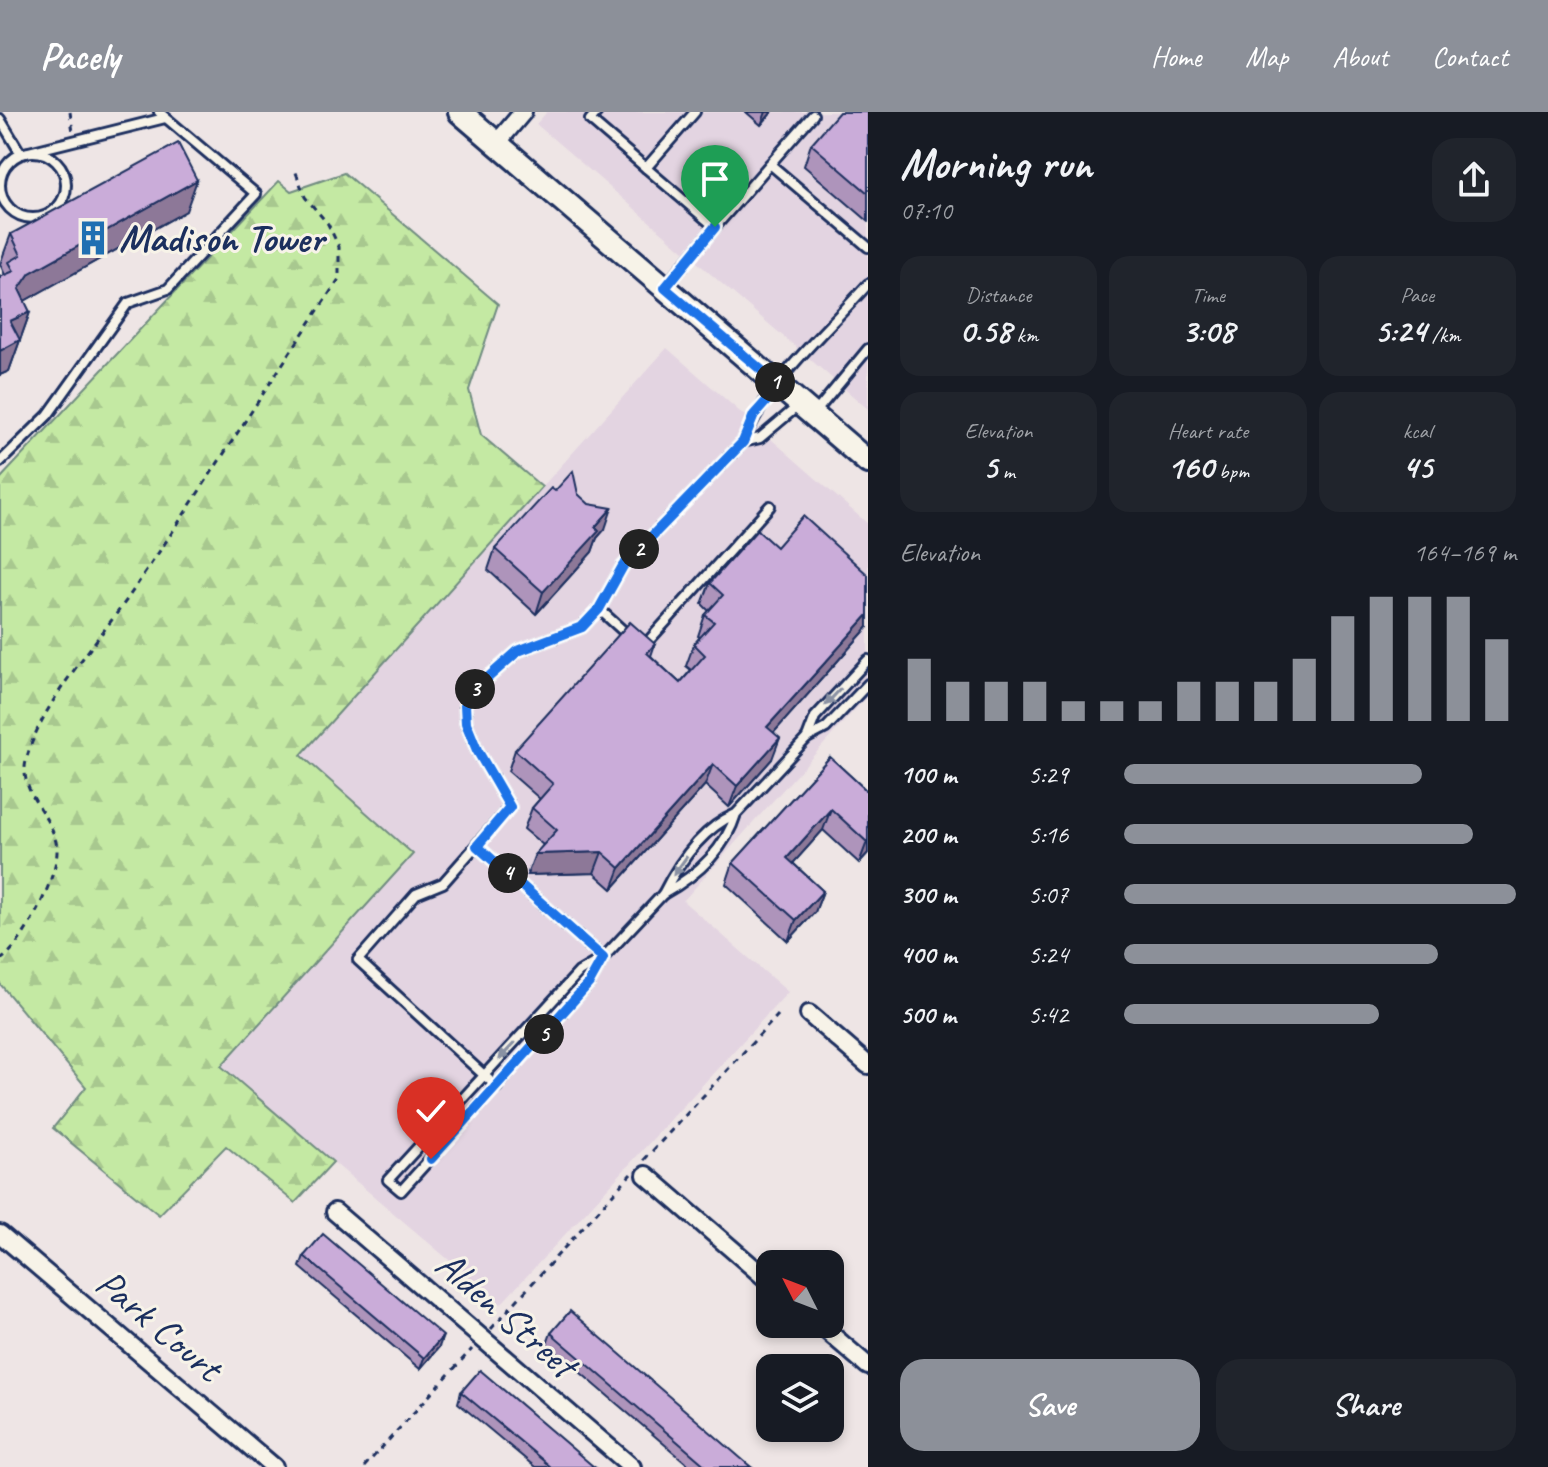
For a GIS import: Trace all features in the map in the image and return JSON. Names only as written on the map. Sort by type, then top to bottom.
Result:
[{"type":"main road","points":[[469,115],[497,143],[868,462]]},
{"type":"street","points":[[497,143],[523,112]]},
{"type":"street","points":[[809,1014],[868,1065]]},
{"type":"street","points":[[646,1175],[756,1270]]},
{"type":"street","name":"Alden Street","points":[[335,1212],[632,1467]]},
{"type":"street","name":"Park Court","points":[[0,1234],[274,1467]]},
{"type":"street","points":[[835,1338],[868,1366]]},
{"type":"lane","points":[[597,112],[590,120],[715,227]]},
{"type":"lane","points":[[646,168],[695,112]]},
{"type":"lane","points":[[0,462],[48,415],[128,303],[168,289],[256,194],[162,115],[21,154],[12,160],[1,179],[4,201],[20,216],[42,217],[52,212],[65,194],[63,172],[48,156],[21,154]]},
{"type":"lane","points":[[665,288],[813,115]]},
{"type":"lane","points":[[0,119],[21,154]]},
{"type":"lane","points":[[770,164],[868,247]]},
{"type":"lane","points":[[497,1087],[358,960],[416,894],[443,883],[510,807],[477,750],[466,723],[465,705],[474,690],[518,651],[582,627],[599,609],[623,566],[743,442],[754,415],[780,386],[801,353],[827,330],[868,284]]},
{"type":"lane","points":[[743,442],[760,438],[807,409],[866,356]]},
{"type":"lane","points":[[599,609],[642,648],[770,506]]},
{"type":"lane","points":[[807,738],[815,717],[868,660]]},
{"type":"lane","points":[[603,958],[579,972],[388,1180],[401,1191],[589,983],[603,958],[663,894],[677,865],[721,821],[736,814],[807,738],[826,728],[868,684]]},
{"type":"lane","points":[[663,894],[689,880],[729,837],[736,814]]},
{"type":"lane","points":[[477,846],[603,958]]},
{"type":"path","points":[[70,112],[73,131]]},
{"type":"path","points":[[0,960],[24,937],[45,892],[58,851],[50,824],[28,789],[25,762],[49,710],[197,496],[339,279],[339,247],[328,224],[305,197],[294,167]]},
{"type":"path","points":[[364,1467],[476,1345]]},
{"type":"shaded area","points":[[547,112],[868,112],[868,409],[536,124]]},
{"type":"shaded area","points":[[667,348],[868,524],[868,695],[683,901],[788,992],[501,1304],[220,1066],[413,854],[301,755]]},
{"type":"green space","points":[[344,173],[498,304],[469,390],[481,435],[542,487],[301,755],[413,854],[221,1066],[333,1162],[295,1203],[226,1146],[159,1215],[53,1128],[86,1087],[0,984],[0,479],[279,181],[291,191]]},
{"type":"building","points":[[839,112],[868,112],[868,193],[811,144]]},
{"type":"building","points":[[178,143],[197,180],[30,273],[19,289],[30,312],[10,321],[20,340],[0,351],[0,277],[14,271],[9,262],[21,255],[11,234]]},
{"type":"building","points":[[573,471],[578,494],[589,504],[612,508],[595,527],[599,531],[543,592],[495,549],[551,488],[555,491]]},
{"type":"building","points":[[803,516],[868,575],[868,615],[767,727],[780,738],[737,786],[713,764],[620,868],[602,852],[535,854],[557,830],[532,808],[553,784],[515,750],[630,622],[655,644],[647,653],[680,683],[705,655],[694,644],[714,622],[705,615],[723,595],[710,583],[757,530],[776,547]]},
{"type":"building","points":[[830,757],[868,792],[868,840],[831,809],[787,858],[823,891],[796,920],[733,863]]},
{"type":"building","points":[[323,1234],[443,1336],[424,1358],[304,1256]]},
{"type":"building","points":[[570,1311],[751,1467],[707,1467],[551,1333]]},
{"type":"building","points":[[480,1370],[594,1467],[551,1467],[461,1392]]},
{"type":"place","name":"Madison Tower","points":[[93,238]]},
{"type":"route","points":[[431,1159],[589,983],[603,958],[477,846],[510,807],[477,750],[466,723],[465,705],[474,690],[518,651],[582,627],[599,609],[623,566],[743,442],[754,415],[780,386],[665,288],[715,227]]}]
